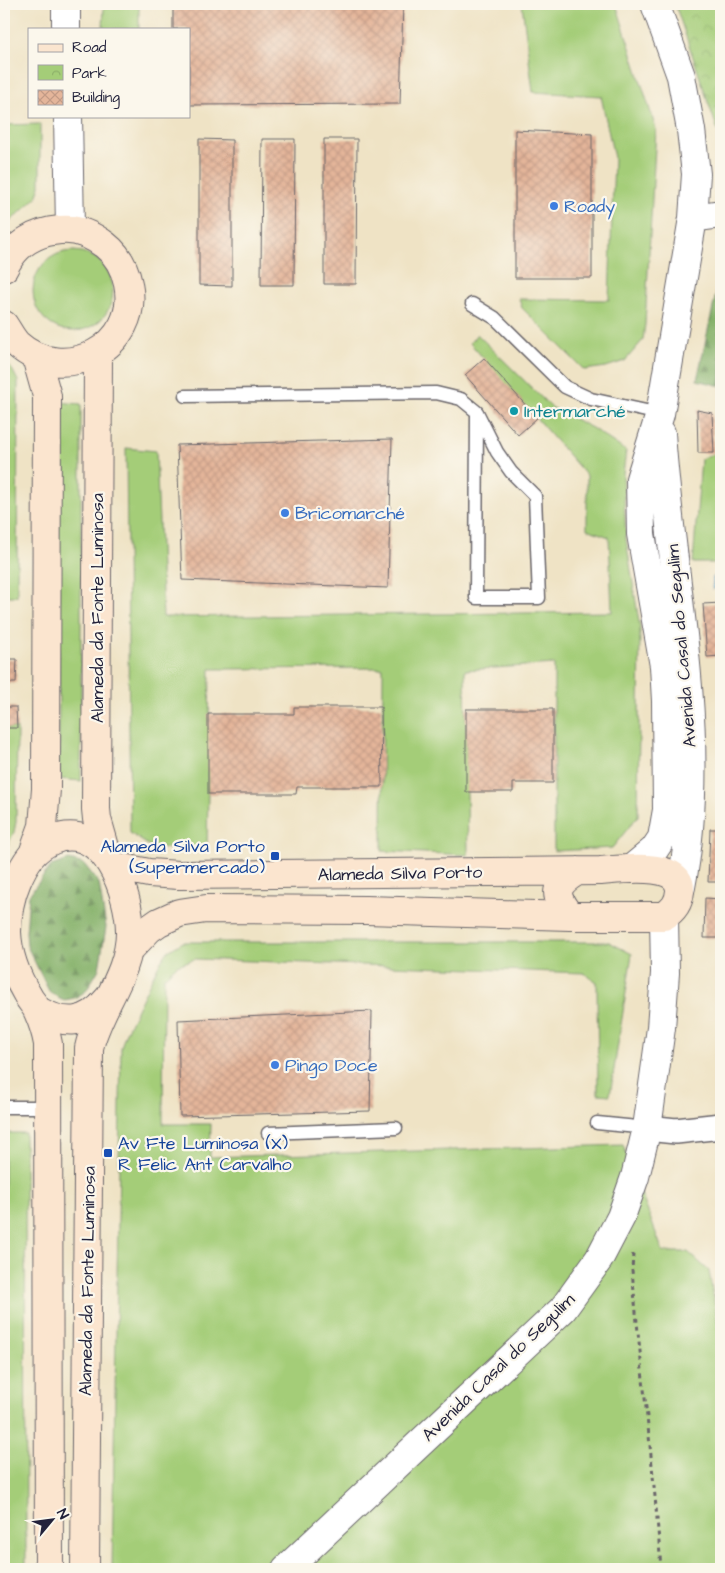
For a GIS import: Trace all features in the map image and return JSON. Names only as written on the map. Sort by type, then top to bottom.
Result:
[{"type":"main road","points":[[4,268],[9,257],[25,240],[46,231],[70,229],[92,236],[112,250],[125,271],[130,295],[126,317],[115,337],[98,353],[78,361],[57,362],[36,357],[17,344],[4,325]]},
{"type":"main road","name":"Alameda da Fonte Luminosa","points":[[98,353],[96,808],[97,819],[111,864]]},
{"type":"main road","name":"Alameda da Fonte Luminosa","points":[[34,851],[43,826],[46,789],[47,396],[36,357]]},
{"type":"main road","name":"Alameda da Fonte Luminosa","points":[[50,1569],[48,1044],[45,1029],[17,977],[10,956],[6,908],[19,874],[34,851],[47,843],[60,838],[70,837],[90,842],[111,864],[120,879],[126,897],[130,933],[128,950],[118,982],[92,1034],[89,1048],[85,1569]]},
{"type":"main road","name":"Alameda Silva Porto","points":[[111,864],[149,873],[179,875],[655,869],[667,872],[674,877],[681,887]]},
{"type":"main road","points":[[570,916],[559,901],[557,894],[559,885],[567,877],[578,871]]},
{"type":"main road","name":"Avenida Casal do Segulim","points":[[664,916],[676,907],[680,898],[681,887]]},
{"type":"main road","name":"Alameda Silva Porto","points":[[128,950],[149,929],[159,922],[179,913],[206,910],[366,910],[570,916],[664,916]]},
{"type":"main road","points":[[4,987],[33,1004]]},
{"type":"main road","name":"Alameda da Fonte Luminosa","points":[[33,1004],[50,1017],[63,1021],[78,1020],[97,1011],[109,997]]},
{"type":"street","points":[[66,4],[66,28]]},
{"type":"street","name":"Avenida Casal do Segulim","points":[[631,869],[654,850],[662,838],[667,810],[667,719],[664,666],[641,534],[640,479],[660,414],[693,218],[696,174],[691,130],[681,76],[655,4]]},
{"type":"street","points":[[68,118],[70,229]]},
{"type":"street","points":[[693,218],[721,214]]},
{"type":"street","name":"Avenida Casal do Segulim","points":[[660,414],[665,490],[688,688],[691,752],[690,812],[681,887]]},
{"type":"street","name":"Avenida Casal do Segulim","points":[[286,1569],[563,1309],[599,1259],[620,1217],[635,1177],[647,1128],[662,1019],[665,974],[664,916]]},
{"type":"street","points":[[647,1128],[676,1131],[721,1126]]},
{"type":"lane","points":[[472,304],[495,318],[564,387],[591,399],[660,414]]},
{"type":"lane","points":[[185,396],[436,393],[460,399],[477,412],[511,472],[535,496],[539,598],[476,598],[477,412]]},
{"type":"lane","points":[[4,1107],[48,1107]]},
{"type":"lane","points":[[597,1122],[647,1128]]},
{"type":"lane","points":[[268,1133],[396,1128]]},
{"type":"path","points":[[633,1252],[632,1270],[656,1496],[661,1569]]},
{"type":"green space","points":[[104,4],[139,4],[139,28],[103,28]]},
{"type":"green space","points":[[522,4],[616,4],[656,129],[643,340],[625,361],[606,367],[584,370],[522,308],[519,299],[609,300],[614,158],[601,96],[533,92]]},
{"type":"green space","points":[[675,4],[721,4],[721,140]]},
{"type":"green space","points":[[40,124],[40,186],[36,198],[4,227],[4,125]]},
{"type":"green space","points":[[73,251],[88,254],[101,263],[110,276],[113,291],[110,306],[101,319],[88,328],[73,331],[58,328],[45,319],[36,306],[33,291],[36,276],[45,263],[58,254]]},
{"type":"green space","points":[[721,276],[721,386],[697,380]]},
{"type":"green space","points":[[477,334],[551,407],[592,428],[626,451],[623,474],[626,539],[640,628],[638,816],[612,848],[554,851],[554,664],[465,670],[468,855],[382,851],[383,668],[210,669],[207,851],[151,847],[130,833],[126,448],[156,451],[163,617],[612,612],[609,537],[587,529],[587,476],[470,343]]},
{"type":"green space","points":[[4,359],[18,381],[17,596],[4,596]]},
{"type":"green space","points":[[58,402],[81,404],[81,781],[59,779]]},
{"type":"green space","points":[[721,452],[721,563],[693,563],[701,459]]},
{"type":"green space","points":[[4,728],[17,728],[16,822],[14,832],[4,853]]},
{"type":"green space","points":[[69,860],[84,864],[99,883],[106,927],[99,969],[86,991],[75,998],[64,1000],[50,993],[27,946],[26,932],[29,895],[51,866]]},
{"type":"green space","points":[[183,942],[609,942],[632,954],[610,1095],[598,1094],[597,982],[584,973],[195,959],[177,965],[164,977],[163,1124],[211,1124],[210,1157],[623,1145],[663,1252],[688,1252],[709,1271],[721,1343],[721,1569],[112,1569],[121,1047],[126,1032],[158,966],[168,951]]},
{"type":"green space","points":[[4,1133],[25,1133],[26,1569],[4,1569]]},
{"type":"water","points":[[713,577],[721,577],[721,589],[712,589]]},
{"type":"building","points":[[173,4],[403,4],[400,104],[190,105],[190,28],[173,28]]},
{"type":"building","name":"Roady","points":[[515,130],[592,134],[592,278],[515,278]]},
{"type":"building","points":[[199,139],[232,140],[232,286],[199,285]]},
{"type":"building","points":[[262,139],[295,139],[294,285],[261,285]]},
{"type":"building","points":[[324,139],[357,139],[356,284],[324,284]]},
{"type":"building","points":[[484,358],[537,418],[518,435],[465,375]]},
{"type":"building","points":[[697,410],[712,413],[714,453],[698,453]]},
{"type":"building","name":"Bricomarché","points":[[392,439],[388,588],[182,580],[177,445]]},
{"type":"building","points":[[721,603],[721,656],[707,657],[703,604]]},
{"type":"building","points":[[4,659],[17,659],[16,683],[4,683]]},
{"type":"building","points":[[4,707],[16,707],[17,728],[4,728]]},
{"type":"building","points":[[294,707],[381,707],[382,787],[297,787],[296,794],[208,794],[208,714],[294,714]]},
{"type":"building","points":[[466,709],[553,709],[553,783],[513,783],[513,792],[466,792]]},
{"type":"building","points":[[710,829],[721,829],[721,882],[708,882]]},
{"type":"building","points":[[705,898],[721,899],[721,938],[704,938]]},
{"type":"building","name":"Pingo Doce","points":[[372,1011],[370,1111],[180,1116],[178,1020]]},
{"type":"building","points":[[718,1295],[721,1295],[721,1310],[720,1310]]},
{"type":"place","name":"Roady","points":[[554,206]]},
{"type":"place","name":"Intermarché","points":[[514,411]]},
{"type":"place","name":"Bricomarché","points":[[285,513]]},
{"type":"place","name":"Alameda Silva Porto (Supermercado)","points":[[275,856]]},
{"type":"place","name":"Pingo Doce","points":[[275,1065]]},
{"type":"place","name":"Av Fte Luminosa (X) R Felic Ant Carvalho","points":[[108,1153]]}]
